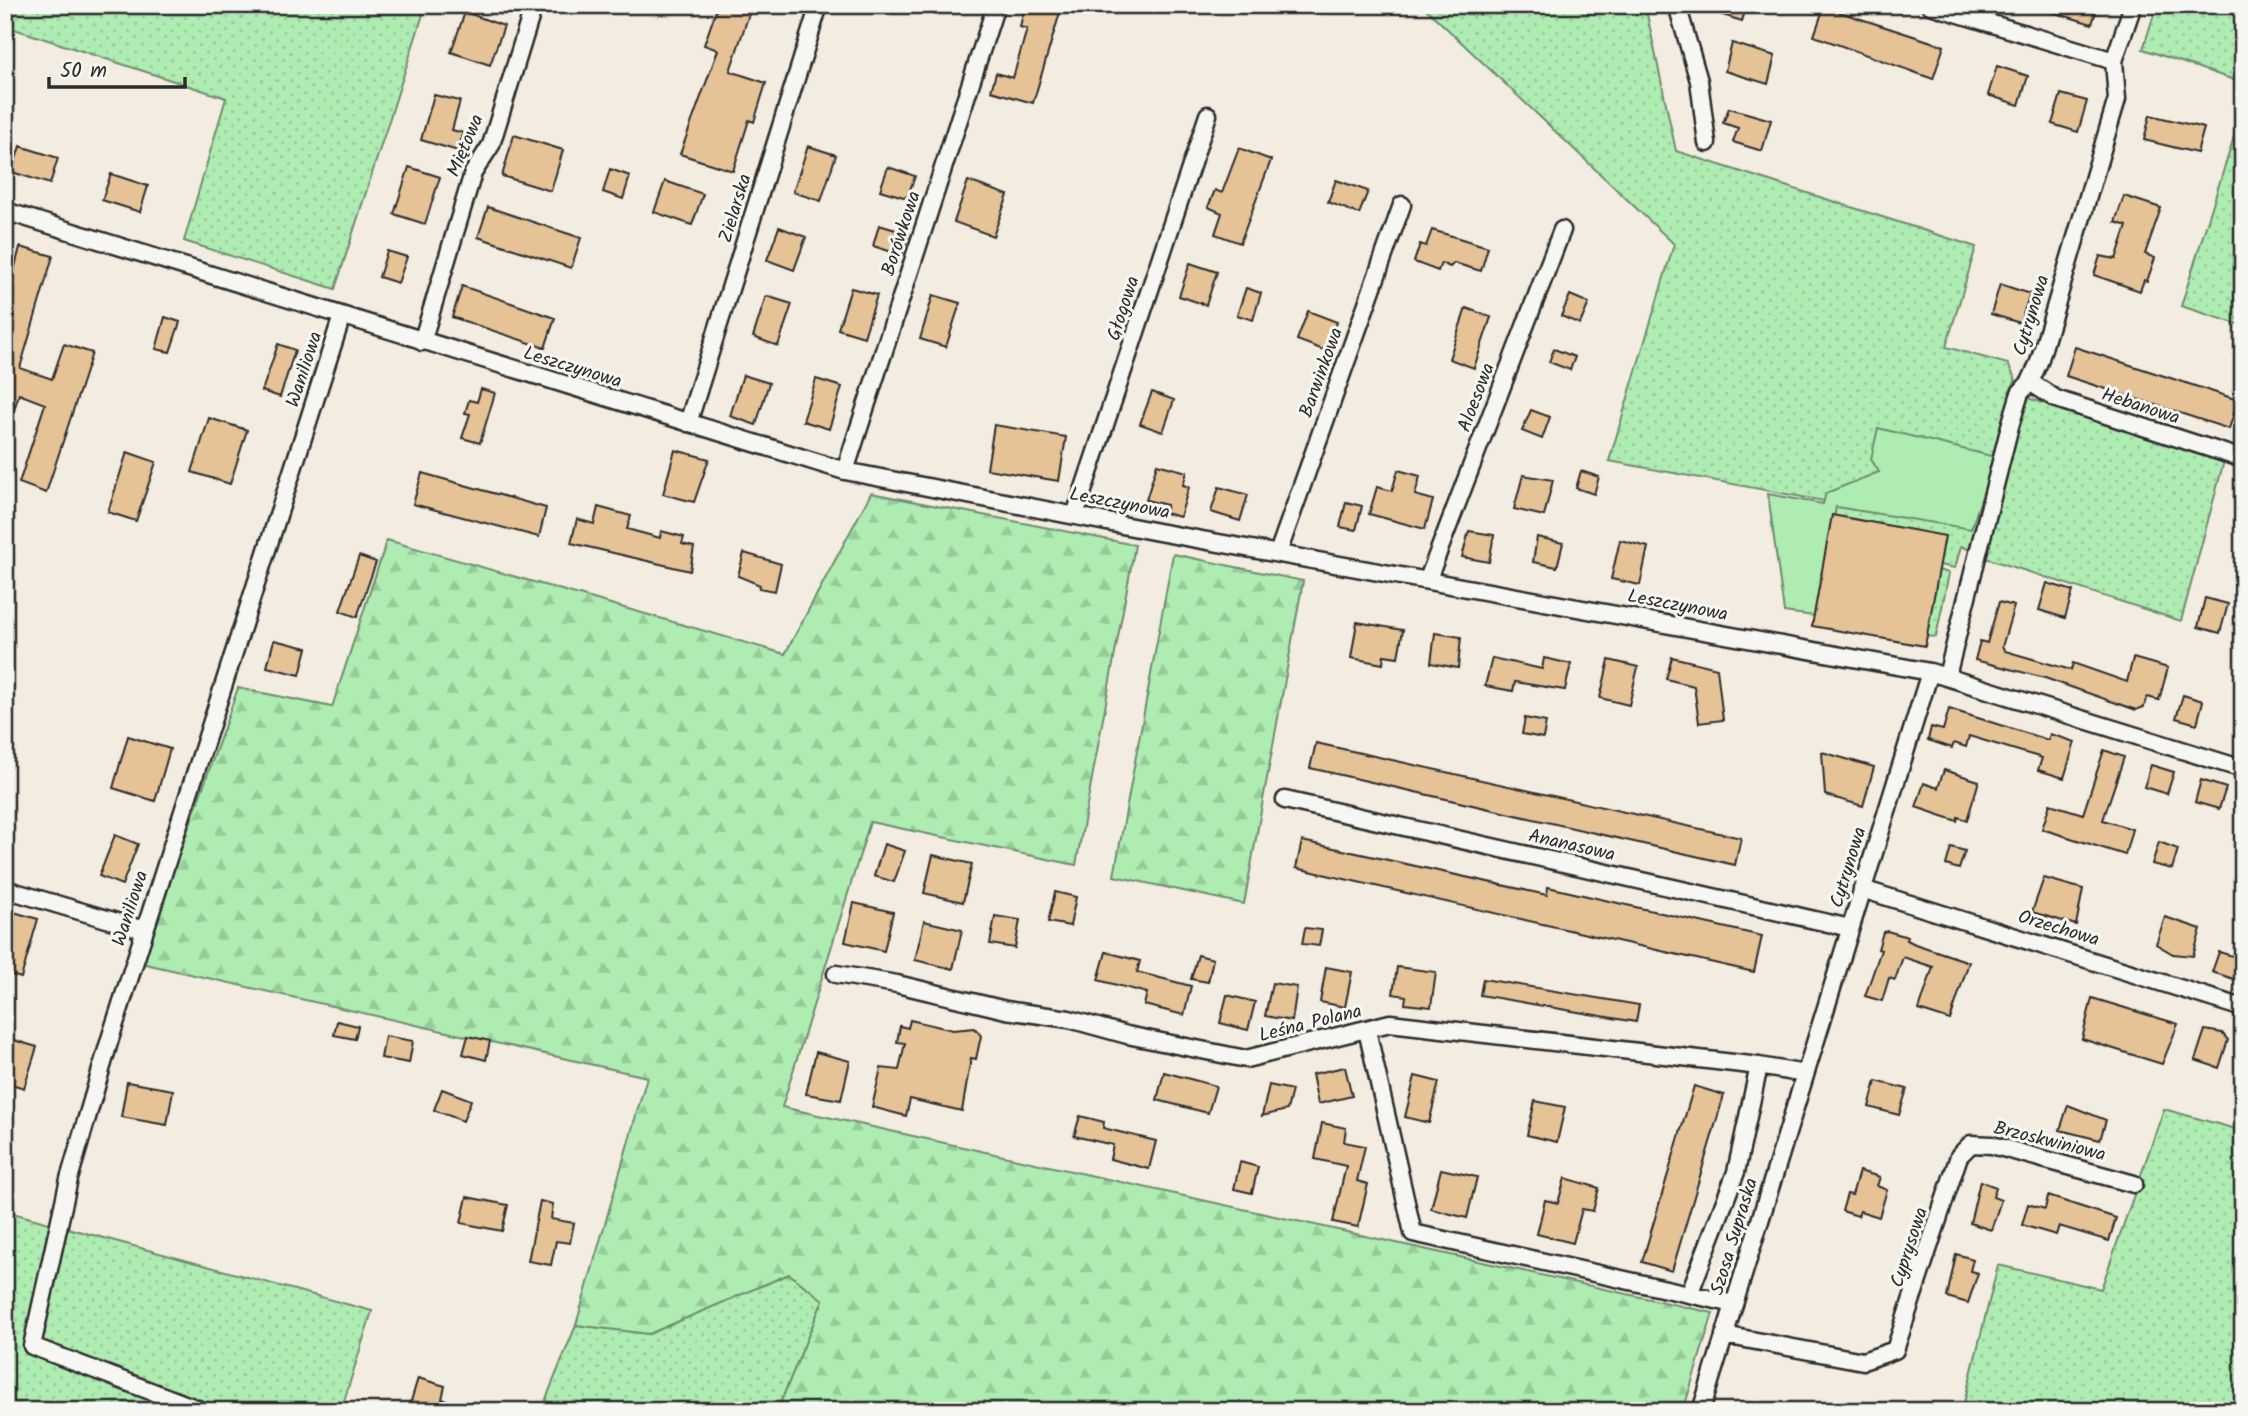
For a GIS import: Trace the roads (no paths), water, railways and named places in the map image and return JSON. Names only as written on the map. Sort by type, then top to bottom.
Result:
[{"type":"street","name":"Miętowa","points":[[422,342],[473,173],[491,145],[534,5]]},
{"type":"street","name":"Zielarska","points":[[688,423],[819,5]]},
{"type":"street","points":[[1678,5],[1699,81],[1707,143]]},
{"type":"street","points":[[1930,5],[2114,61]]},
{"type":"street","name":"Cytrynowa","points":[[1947,676],[2010,426],[2020,393],[2030,382],[2117,99],[2114,61],[2133,5]]},
{"type":"street","name":"Borówkowa","points":[[845,471],[995,7]]},
{"type":"street","name":"Głogowa","points":[[1075,515],[1209,114]]},
{"type":"street","name":"Barwinkowa","points":[[1278,553],[1402,205]]},
{"type":"street","name":"Leszczynowa","points":[[5,211],[845,471],[1930,672],[2243,769]]},
{"type":"street","name":"Aloesowa","points":[[1428,579],[1562,230]]},
{"type":"street","name":"Waniliowa","points":[[203,1411],[32,1346],[69,1179],[144,930],[342,316]]},
{"type":"street","name":"Hebanowa","points":[[2030,382],[2056,400],[2243,459]]},
{"type":"street","name":"Cytrynowa","points":[[1805,1074],[1930,672]]},
{"type":"street","name":"Ananasowa","points":[[1285,800],[1850,928]]},
{"type":"street","name":"Orzechowa","points":[[1862,888],[2243,1008]]},
{"type":"street","points":[[5,889],[144,930]]},
{"type":"street","name":"Leśna Polana","points":[[836,974],[897,984],[1006,1010],[1069,1019],[1127,1035],[1246,1059],[1390,1023],[1759,1066],[1805,1074]]},
{"type":"street","points":[[1367,1030],[1413,1233],[1690,1292],[1734,1304]]},
{"type":"street","points":[[1690,1292],[1736,1172],[1759,1066]]},
{"type":"street","name":"Szosa Supraska","points":[[1701,1411],[1805,1074]]},
{"type":"street","name":"Brzoskwiniowa","points":[[1959,1156],[1971,1144],[1992,1144],[2134,1184]]},
{"type":"street","name":"Cyprysowa","points":[[1724,1335],[1863,1361],[1895,1350],[1959,1156]]}]
